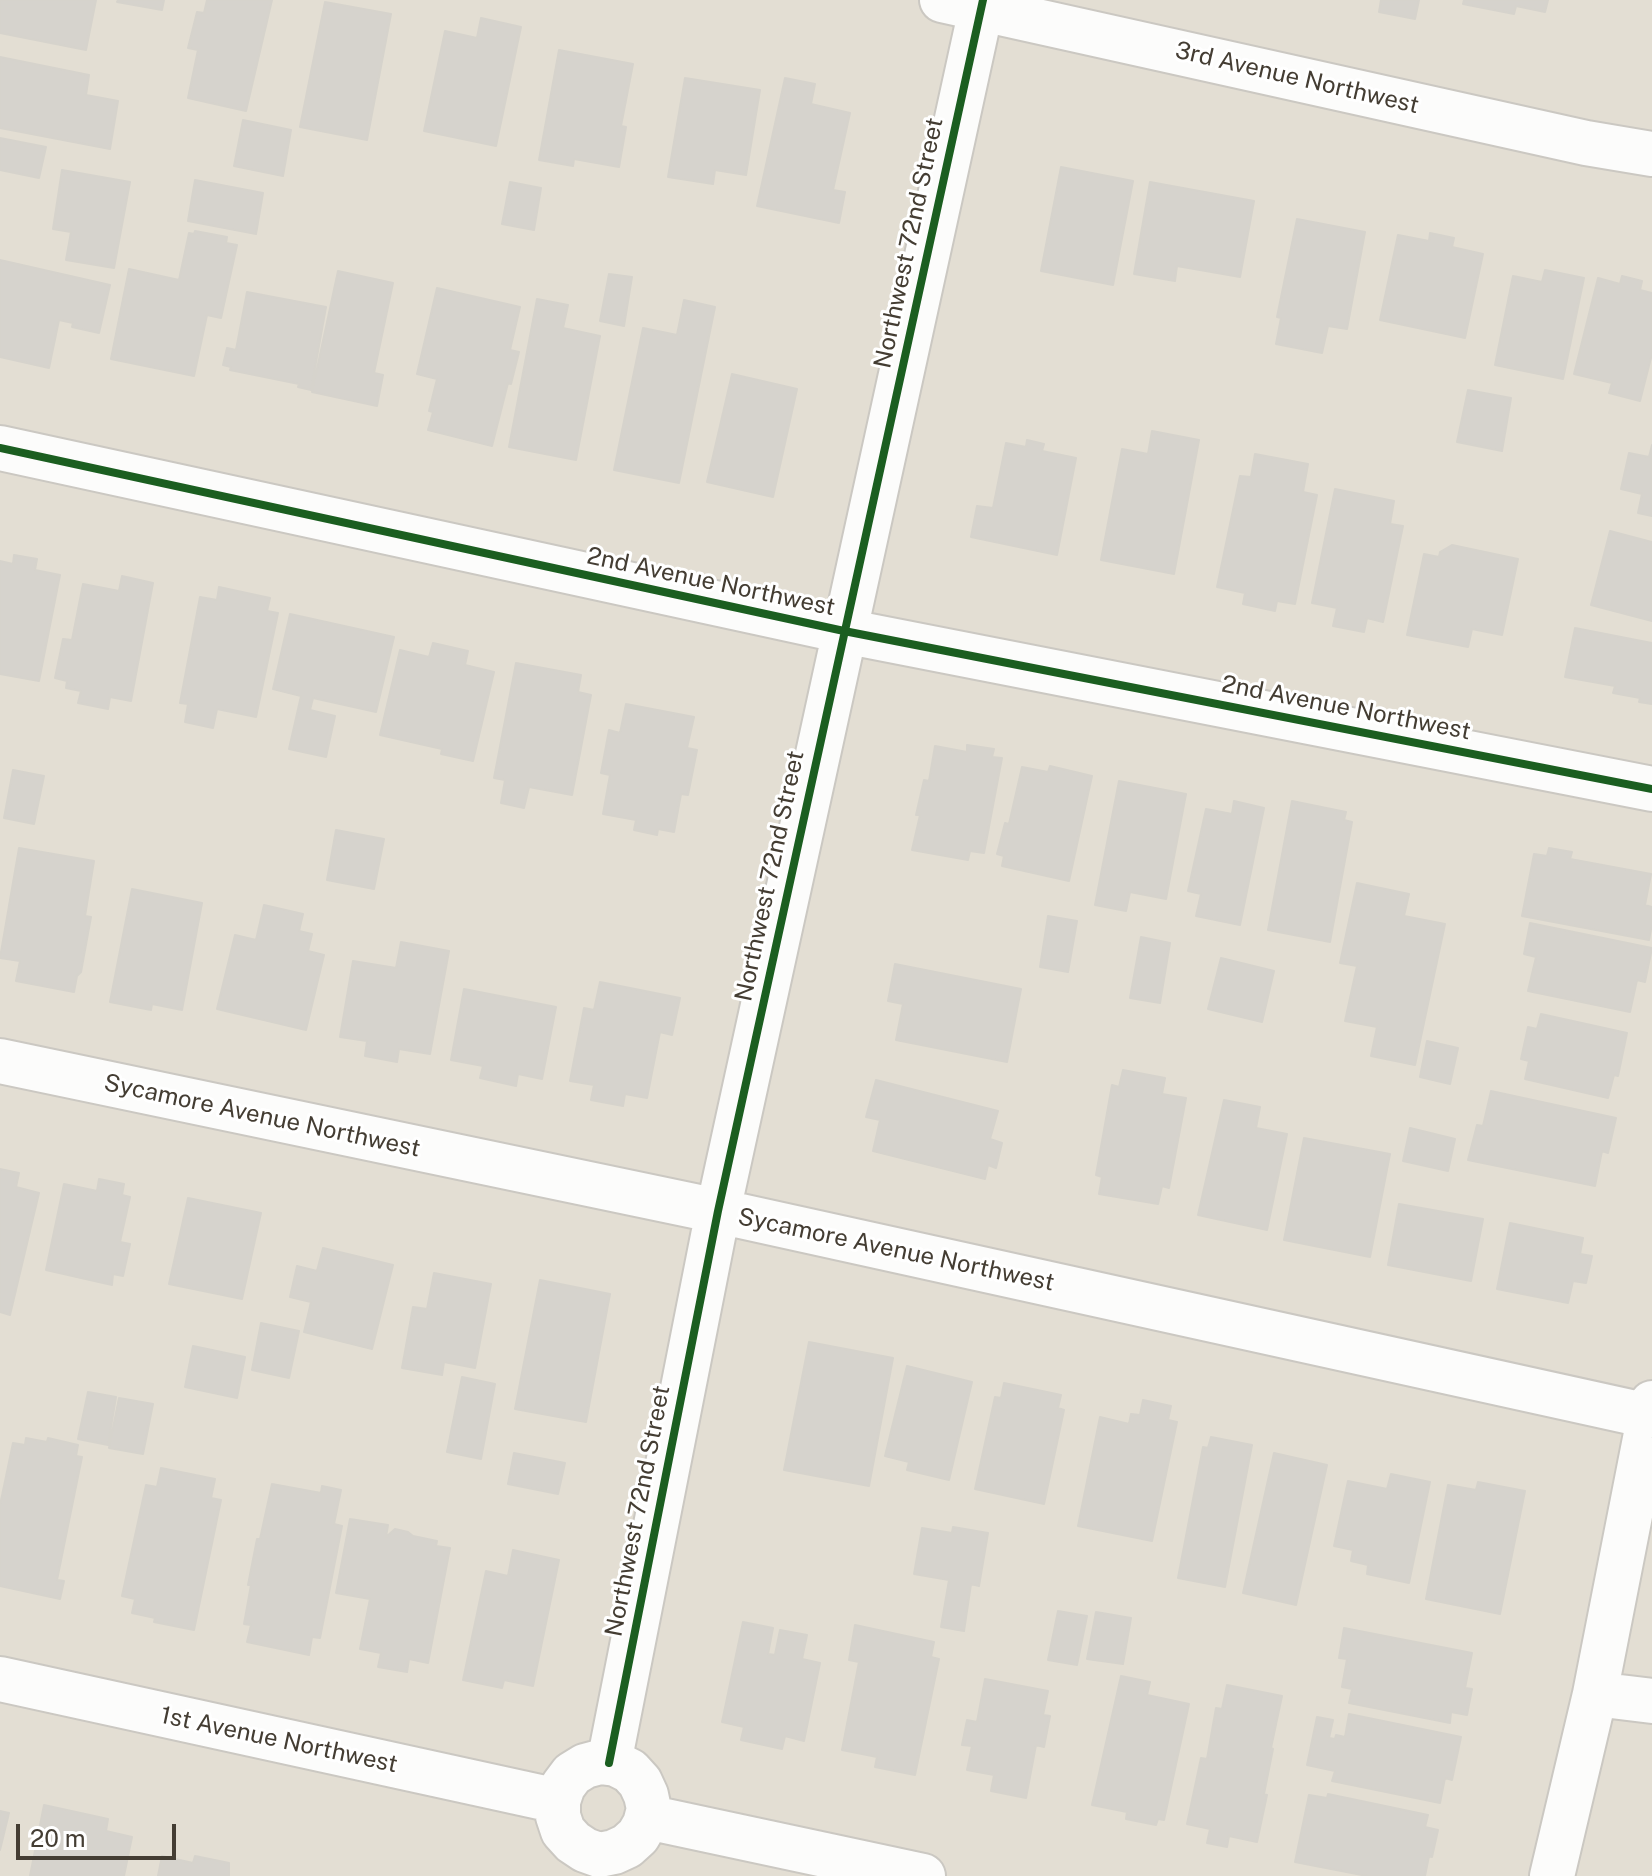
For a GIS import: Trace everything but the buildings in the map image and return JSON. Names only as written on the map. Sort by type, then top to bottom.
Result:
[{"type":"street","name":"3rd Avenue Northwest","points":[[969,3],[1586,143],[1652,154]]},
{"type":"street","name":"Northwest 72nd Street","points":[[609,1763],[718,1211],[844,631],[969,3]]},
{"type":"street","name":"2nd Avenue Northwest","points":[[0,448],[844,631],[1652,789]]},
{"type":"street","name":"Sycamore Avenue Northwest","points":[[0,1061],[1651,1410]]},
{"type":"street","points":[[1552,1876],[1595,1694],[1651,1410]]},
{"type":"street","name":"1st Avenue Northwest","points":[[0,1679],[558,1801]]},
{"type":"street","points":[[1595,1694],[1652,1701]]},
{"type":"street","points":[[609,1763],[630,1771],[640,1782],[649,1809],[638,1836],[597,1866],[585,1850],[563,1831],[558,1816],[558,1801],[563,1786],[572,1774],[585,1766],[609,1763]]},
{"type":"street","points":[[647,1817],[923,1876]]},
{"type":"shaded area","points":[[0,0],[1652,0],[1652,1876],[0,1876]]},
{"type":"cycle path","points":[[609,1763],[718,1211],[983,0]]},
{"type":"cycle path","points":[[0,448],[844,631],[1652,789]]}]
